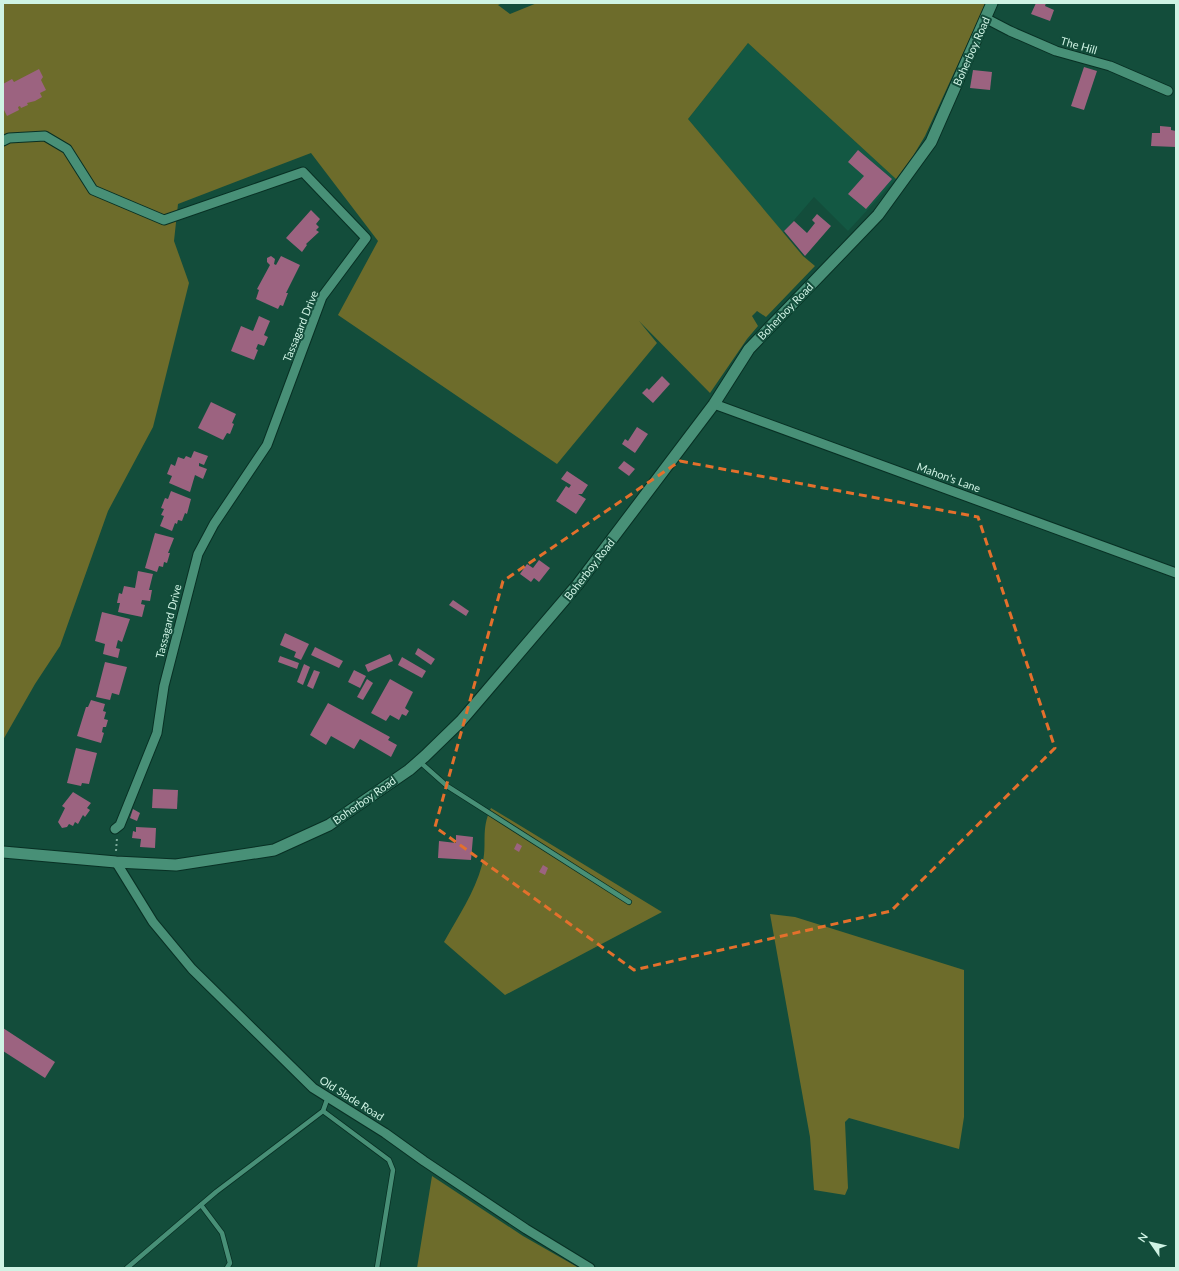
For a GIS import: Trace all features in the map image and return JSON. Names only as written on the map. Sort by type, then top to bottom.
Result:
[{"type":"street","name":"Boherboy Road","points":[[3,852],[116,862],[176,865],[274,850],[329,825],[419,761],[460,721],[578,584],[714,404],[749,349],[777,318],[878,215],[931,142],[992,3]]},
{"type":"street","name":"The Hill","points":[[986,18],[1010,31],[1056,51],[1110,66],[1168,91]]},
{"type":"street","name":"Tassagard Drive","points":[[3,141],[9,138],[45,136],[67,149],[93,190],[164,220],[303,172],[366,238],[322,297],[267,445],[214,524],[198,554],[164,686],[157,733],[120,825],[115,829]]},
{"type":"street","name":"Mahon's Lane","points":[[714,404],[1176,573]]},
{"type":"street","name":"Old Slade Road","points":[[116,862],[152,922],[192,969],[312,1088],[385,1133],[493,1208],[590,1268]]},
{"type":"lane","points":[[419,761],[447,786],[629,902]]},
{"type":"lane","points":[[127,1268],[201,1205],[323,1111],[328,1097]]},
{"type":"lane","points":[[323,1111],[389,1160],[393,1170],[377,1268]]},
{"type":"lane","points":[[201,1205],[222,1233],[230,1263],[227,1268]]},
{"type":"path","points":[[115,829],[117,835],[116,862]]},
{"type":"highlighted area","points":[[680,461],[978,517],[1055,748],[891,911],[634,970],[435,827],[503,581]]},
{"type":"shaded area","points":[[3,3],[503,3],[498,5],[510,14],[537,3],[986,3],[925,136],[913,156],[896,179],[748,43],[688,119],[803,256],[815,266],[766,317],[757,311],[752,316],[758,326],[747,339],[710,393],[639,321],[657,343],[557,464],[338,315],[378,241],[311,153],[178,204],[174,241],[189,283],[153,427],[108,511],[60,646],[35,684],[3,740]]},
{"type":"shaded area","points":[[748,43],[896,179],[848,231],[814,197],[783,233],[688,119]]},
{"type":"shaded area","points":[[491,808],[662,912],[505,995],[444,942],[465,905],[479,875],[484,858],[486,823]]},
{"type":"shaded area","points":[[770,914],[795,917],[964,970],[964,1117],[959,1149],[849,1118],[845,1122],[848,1188],[845,1195],[814,1190],[810,1137]]},
{"type":"shaded area","points":[[432,1176],[523,1236],[579,1268],[417,1268]]},
{"type":"building","points":[[1036,3],[1046,3],[1045,6],[1054,10],[1050,21],[1031,14]]},
{"type":"building","points":[[1084,67],[1097,71],[1084,110],[1071,106]]},
{"type":"building","points":[[39,69],[43,77],[41,80],[46,90],[40,93],[42,97],[27,103],[28,105],[21,108],[20,106],[18,107],[19,110],[7,116],[3,108],[3,84],[12,79],[14,82]]},
{"type":"building","points":[[973,70],[992,72],[990,90],[970,88]]},
{"type":"building","points":[[1160,126],[1171,127],[1171,130],[1176,131],[1176,147],[1151,146],[1152,133],[1160,133]]},
{"type":"building","points":[[858,150],[892,179],[866,209],[848,194],[864,176],[848,162]]},
{"type":"building","points":[[311,210],[320,219],[316,224],[319,227],[316,230],[319,232],[306,244],[307,245],[302,252],[286,238]]},
{"type":"building","points":[[817,214],[831,226],[805,256],[784,231],[794,221],[807,233],[815,223],[812,220]]},
{"type":"building","points":[[271,256],[275,259],[274,264],[276,265],[281,256],[300,265],[286,293],[288,293],[283,306],[280,305],[278,309],[256,299],[259,290],[257,289],[270,265],[267,262],[267,258]]},
{"type":"building","points":[[259,316],[270,321],[264,335],[268,337],[264,346],[258,344],[256,349],[258,350],[254,360],[231,351],[241,326],[253,331]]},
{"type":"building","points":[[662,376],[670,384],[653,403],[642,393],[647,388],[649,390]]},
{"type":"building","points":[[211,402],[236,414],[232,423],[234,424],[230,434],[227,433],[223,440],[198,428]]},
{"type":"building","points":[[637,427],[648,434],[635,453],[622,444],[625,439],[628,441]]},
{"type":"building","points":[[194,451],[208,456],[204,465],[199,463],[199,466],[207,469],[203,479],[195,475],[190,492],[169,483],[172,476],[167,474],[171,464],[175,466],[178,457],[184,459],[186,456],[191,458]]},
{"type":"building","points":[[624,461],[635,469],[629,476],[618,468]]},
{"type":"building","points":[[567,471],[588,485],[582,494],[578,494],[586,499],[576,514],[556,501],[566,486],[569,488],[571,485],[561,479]]},
{"type":"building","points":[[171,491],[191,499],[187,514],[185,513],[182,521],[178,520],[177,524],[175,523],[172,531],[160,526],[164,516],[161,515],[164,509],[161,508],[165,498],[168,499]]},
{"type":"building","points":[[155,533],[174,538],[168,553],[170,553],[167,563],[164,562],[163,567],[159,566],[157,572],[145,568]]},
{"type":"building","points":[[539,560],[550,568],[539,582],[534,578],[531,582],[520,574],[527,564],[533,568]]},
{"type":"building","points":[[138,571],[153,574],[149,590],[152,590],[150,601],[142,600],[141,604],[145,605],[142,617],[118,612],[120,603],[117,603],[119,593],[122,594],[124,586],[135,588]]},
{"type":"building","points":[[453,600],[469,611],[466,616],[449,605]]},
{"type":"building","points":[[102,612],[130,619],[122,642],[118,640],[116,648],[120,649],[118,658],[103,654],[105,644],[95,641]]},
{"type":"building","points":[[285,633],[309,644],[301,660],[294,657],[296,652],[280,645]]},
{"type":"building","points":[[315,647],[343,661],[339,668],[311,655]]},
{"type":"building","points":[[418,648],[435,659],[431,665],[415,654]]},
{"type":"building","points":[[390,654],[393,661],[368,672],[365,665]]},
{"type":"building","points":[[280,656],[299,663],[297,669],[278,662]]},
{"type":"building","points":[[402,657],[426,671],[422,678],[398,665]]},
{"type":"building","points":[[105,662],[127,667],[119,695],[112,693],[110,700],[96,697]]},
{"type":"building","points":[[304,664],[310,667],[303,685],[297,682]]},
{"type":"building","points":[[314,670],[320,672],[313,689],[307,686]]},
{"type":"building","points":[[354,670],[366,676],[360,688],[348,682]]},
{"type":"building","points":[[367,679],[373,683],[363,700],[357,697]]},
{"type":"building","points":[[390,679],[413,692],[405,708],[409,711],[406,716],[402,714],[399,720],[390,715],[386,721],[371,713]]},
{"type":"building","points":[[91,700],[105,704],[103,711],[106,712],[104,719],[108,720],[106,727],[103,727],[102,732],[104,733],[101,743],[77,736],[86,707],[88,707]]},
{"type":"building","points":[[328,703],[390,737],[388,740],[397,745],[391,757],[360,739],[354,749],[331,736],[326,745],[310,735]]},
{"type":"building","points":[[76,748],[97,753],[89,784],[82,783],[81,786],[67,783]]},
{"type":"building","points":[[153,789],[178,790],[177,809],[152,808]]},
{"type":"building","points":[[73,792],[91,803],[87,808],[90,810],[85,817],[83,815],[78,824],[75,822],[73,826],[69,824],[67,827],[62,828],[58,822],[65,808],[62,806]]},
{"type":"building","points":[[133,809],[140,813],[137,821],[130,818]]},
{"type":"building","points":[[136,827],[156,828],[155,848],[140,847],[141,839],[132,838],[133,831],[136,832]]},
{"type":"building","points":[[456,835],[473,837],[471,860],[438,858],[439,841],[456,843]]},
{"type":"building","points":[[517,843],[522,846],[519,852],[514,849]]},
{"type":"building","points":[[543,865],[548,868],[545,875],[539,872]]},
{"type":"building","points":[[3,1028],[55,1062],[45,1078],[3,1051]]}]
